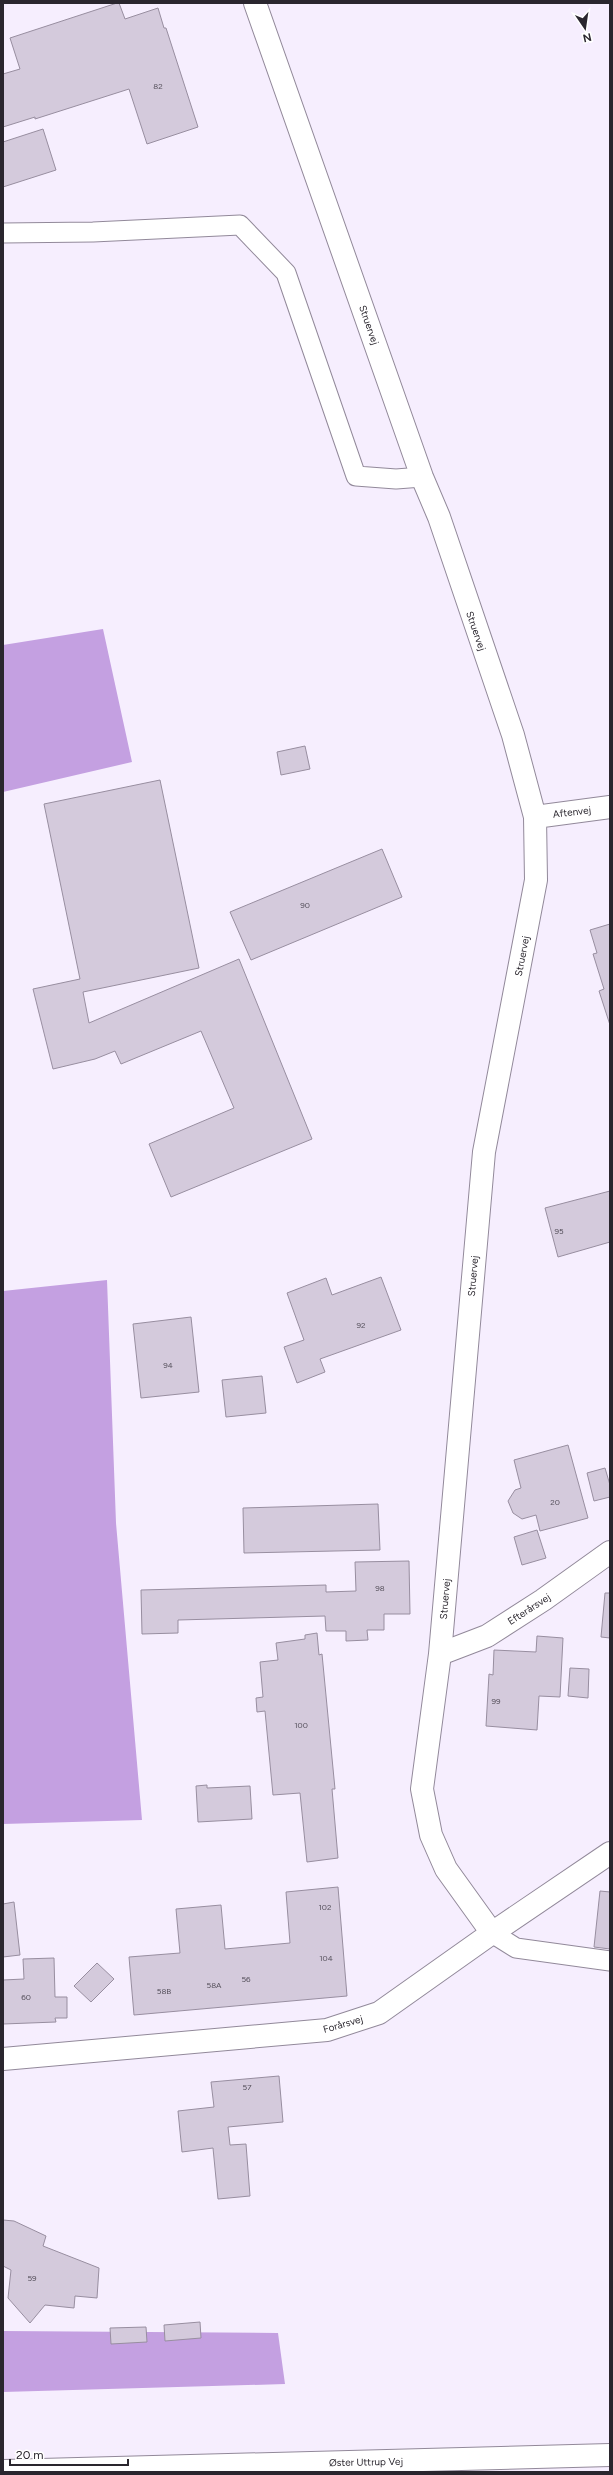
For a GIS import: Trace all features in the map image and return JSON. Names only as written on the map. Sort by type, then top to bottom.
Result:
[{"type":"street","name":"Struervej","points":[[255,3],[422,477],[439,517],[513,735],[535,817],[536,880],[484,1152],[440,1654],[422,1789],[429,1827],[446,1868],[492,1933]]},
{"type":"street","name":"Aftenvej","points":[[535,817],[610,807]]},
{"type":"street","name":"Efterårsvej","points":[[440,1654],[487,1636],[543,1600],[610,1552]]},
{"type":"street","name":"Forårsvej","points":[[3,2059],[327,2030],[379,2013],[492,1933],[610,1853]]},
{"type":"street","name":"Øster Uttrup Vej","points":[[3,2471],[610,2455]]},
{"type":"lane","points":[[3,233],[93,232],[240,225],[286,273],[356,476],[396,479],[422,477]]},
{"type":"lane","points":[[492,1933],[516,1948],[610,1961]]},
{"type":"shaded area","points":[[103,629],[132,762],[3,792],[3,645]]},
{"type":"shaded area","points":[[107,1280],[116,1523],[142,1820],[3,1824],[3,1291]]},
{"type":"shaded area","points":[[3,2331],[278,2333],[285,2384],[3,2392]]},
{"type":"building","points":[[119,3],[125,19],[158,8],[164,28],[166,28],[198,127],[147,144],[129,89],[35,119],[35,117],[3,127],[3,74],[20,69],[10,38]]},
{"type":"building","points":[[43,129],[56,170],[3,187],[3,142]]},
{"type":"building","points":[[305,746],[310,769],[281,775],[277,752]]},
{"type":"building","points":[[160,780],[199,968],[83,992],[89,1023],[239,959],[312,1139],[171,1197],[149,1144],[234,1108],[201,1031],[121,1064],[115,1051],[95,1059],[53,1069],[33,989],[80,979],[44,804]]},
{"type":"building","points":[[382,849],[402,897],[251,960],[230,912]]},
{"type":"building","points":[[610,924],[610,1025],[599,991],[604,989],[593,954],[597,953],[590,930]]},
{"type":"building","points":[[610,1191],[610,1242],[558,1257],[545,1208]]},
{"type":"building","points":[[381,1277],[401,1330],[320,1359],[325,1372],[297,1383],[284,1347],[304,1340],[287,1293],[326,1278],[332,1295]]},
{"type":"building","points":[[191,1317],[199,1392],[141,1398],[133,1324]]},
{"type":"building","points":[[262,1376],[266,1413],[226,1417],[222,1380]]},
{"type":"building","points":[[568,1445],[588,1518],[540,1531],[536,1515],[522,1519],[513,1513],[508,1501],[515,1490],[521,1488],[514,1460]]},
{"type":"building","points":[[605,1468],[610,1485],[610,1497],[594,1501],[587,1473]]},
{"type":"building","points":[[378,1504],[380,1550],[244,1553],[243,1508]]},
{"type":"building","points":[[537,1530],[546,1558],[522,1565],[514,1537]]},
{"type":"building","points":[[409,1561],[410,1614],[384,1614],[384,1630],[367,1630],[368,1640],[346,1641],[346,1631],[326,1631],[325,1616],[178,1620],[178,1633],[142,1634],[141,1590],[326,1585],[326,1592],[356,1591],[355,1562]]},
{"type":"building","points":[[605,1593],[610,1593],[610,1638],[601,1637]]},
{"type":"building","points":[[317,1633],[319,1655],[322,1654],[335,1789],[332,1789],[338,1858],[307,1862],[300,1793],[273,1795],[265,1711],[257,1712],[256,1698],[263,1697],[260,1662],[278,1660],[276,1643],[305,1639],[305,1635]]},
{"type":"building","points":[[537,1636],[563,1638],[560,1697],[539,1696],[537,1730],[486,1726],[489,1674],[493,1675],[494,1650],[536,1652]]},
{"type":"building","points":[[570,1668],[589,1669],[588,1698],[568,1696]]},
{"type":"building","points":[[207,1785],[207,1788],[250,1786],[252,1819],[198,1822],[196,1786]]},
{"type":"building","points":[[338,1887],[347,1996],[134,2015],[129,1957],[180,1953],[176,1909],[221,1905],[225,1949],[290,1943],[286,1892]]},
{"type":"building","points":[[600,1891],[610,1892],[610,1949],[594,1947]]},
{"type":"building","points":[[14,1902],[20,1955],[3,1957],[3,1904]]},
{"type":"building","points":[[54,1958],[55,1997],[67,1997],[67,2018],[55,2018],[56,2022],[3,2024],[3,1980],[24,1979],[23,1959]]},
{"type":"building","points":[[97,1963],[114,1979],[91,2002],[74,1986]]},
{"type":"building","points":[[279,2076],[283,2122],[228,2127],[230,2145],[246,2144],[250,2196],[218,2199],[213,2148],[182,2152],[178,2111],[214,2107],[211,2082]]},
{"type":"building","points":[[3,2220],[14,2221],[46,2236],[43,2246],[99,2268],[97,2298],[75,2296],[74,2308],[45,2305],[30,2323],[8,2298],[11,2270],[3,2266]]},
{"type":"building","points":[[200,2322],[201,2338],[165,2341],[164,2325]]},
{"type":"building","points":[[146,2327],[147,2342],[111,2344],[110,2328]]}]
